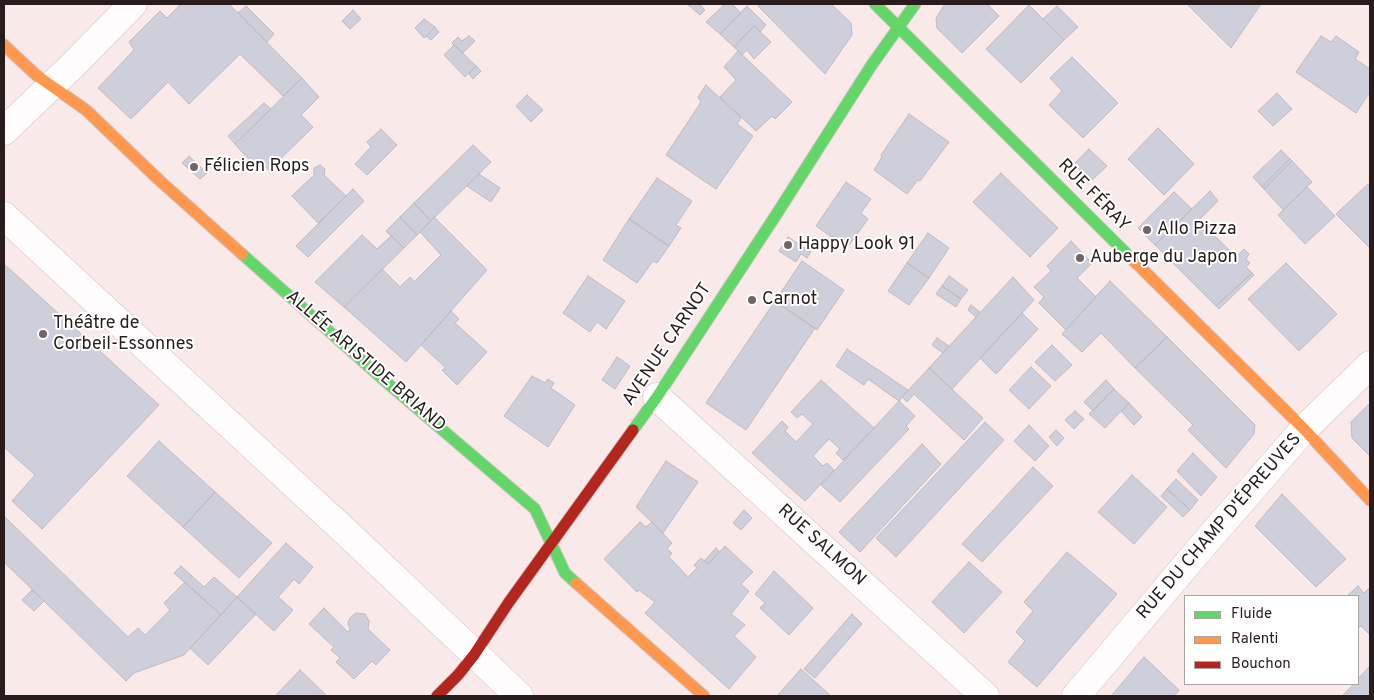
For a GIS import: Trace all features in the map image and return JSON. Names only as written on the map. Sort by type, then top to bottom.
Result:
[{"type":"street","points":[[4,131],[133,4]]},
{"type":"street","name":"RUE FÉRAY","points":[[875,4],[1304,430],[1370,500]]},
{"type":"street","name":"AVENUE CARNOT","points":[[437,696],[458,675],[474,655],[551,543],[656,397],[871,66],[914,4]]},
{"type":"street","name":"ALLÉE ARISTIDE BRIAND","points":[[4,45],[36,75],[86,110],[159,180],[385,381],[535,509],[565,573],[704,696]]},
{"type":"street","points":[[4,216],[348,534],[519,696]]},
{"type":"street","name":"RUE DU CHAMP D'ÉPREUVES","points":[[1076,696],[1198,551],[1304,430],[1370,364]]},
{"type":"street","name":"RUE SALMON","points":[[656,397],[985,696]]},
{"type":"building","points":[[181,4],[229,4],[302,78],[283,96],[240,54],[189,104],[168,82],[131,119],[98,88],[134,50],[129,42],[160,11],[167,18]]},
{"type":"building","points":[[687,4],[699,4],[705,10],[700,15]]},
{"type":"building","points":[[725,4],[732,4],[741,13],[720,34],[706,22]]},
{"type":"building","points":[[762,4],[831,4],[851,23],[852,35],[825,74],[758,6]]},
{"type":"building","points":[[945,4],[987,4],[999,16],[962,53],[937,28],[936,18]]},
{"type":"building","points":[[1187,4],[1261,4],[1231,48]]},
{"type":"building","points":[[1029,5],[1064,40],[1021,83],[986,49]]},
{"type":"building","points":[[246,6],[274,34],[267,42],[238,13]]},
{"type":"building","points":[[747,6],[766,25],[760,32],[754,26],[734,47],[720,34]]},
{"type":"building","points":[[1057,6],[1078,27],[1064,40],[1043,19]]},
{"type":"building","points":[[353,10],[361,19],[350,29],[342,21]]},
{"type":"building","points":[[424,19],[435,27],[424,38],[415,28]]},
{"type":"building","points":[[754,26],[771,42],[754,59],[747,50],[742,55],[734,47]]},
{"type":"building","points":[[435,27],[439,32],[431,40],[426,36]]},
{"type":"building","points":[[469,36],[475,41],[463,53],[452,43],[458,37],[462,41]]},
{"type":"building","points":[[1321,36],[1331,42],[1336,36],[1359,52],[1355,59],[1370,69],[1370,92],[1356,113],[1296,72]]},
{"type":"building","points":[[454,45],[476,66],[465,77],[444,55]]},
{"type":"building","points":[[738,51],[792,102],[775,119],[772,116],[756,131],[720,97],[736,80],[724,67]]},
{"type":"building","points":[[1072,57],[1118,103],[1083,138],[1049,105],[1062,91],[1050,78]]},
{"type":"building","points":[[476,66],[481,71],[473,79],[469,74]]},
{"type":"building","points":[[302,78],[319,97],[301,115],[313,127],[269,170],[265,166],[260,172],[235,144]]},
{"type":"building","points":[[706,85],[741,118],[737,124],[753,136],[716,189],[666,155],[701,102],[698,97]]},
{"type":"building","points":[[1277,93],[1292,109],[1273,126],[1258,111]]},
{"type":"building","points":[[527,95],[543,110],[531,122],[516,106]]},
{"type":"building","points":[[264,103],[271,109],[235,144],[228,136]]},
{"type":"building","points":[[909,114],[949,142],[920,181],[918,180],[907,194],[874,170],[882,157],[881,155]]},
{"type":"building","points":[[1158,128],[1194,164],[1164,195],[1128,159]]},
{"type":"building","points":[[381,129],[397,145],[367,175],[355,164],[371,147],[367,142]]},
{"type":"building","points":[[473,145],[491,162],[431,221],[414,203]]},
{"type":"building","points":[[1089,149],[1107,166],[1091,181],[1074,164]]},
{"type":"building","points":[[1281,150],[1290,159],[1262,187],[1253,177]]},
{"type":"building","points":[[189,156],[207,173],[200,179],[182,163]]},
{"type":"building","points":[[1290,159],[1292,161],[1264,189],[1262,187]]},
{"type":"building","points":[[1292,161],[1312,182],[1283,210],[1264,189]]},
{"type":"building","points":[[320,165],[325,169],[324,175],[346,196],[318,223],[292,196],[314,175],[314,168]]},
{"type":"building","points":[[1001,173],[1058,228],[1030,257],[973,202]]},
{"type":"building","points":[[479,174],[500,188],[491,202],[467,186]]},
{"type":"building","points":[[657,178],[692,201],[676,225],[681,228],[669,246],[629,219]]},
{"type":"building","points":[[846,182],[871,199],[861,213],[868,219],[847,248],[816,226]]},
{"type":"building","points":[[1368,184],[1370,186],[1370,248],[1336,214]]},
{"type":"building","points":[[1307,187],[1335,216],[1305,244],[1278,215]]},
{"type":"building","points":[[353,189],[364,201],[308,257],[296,246]]},
{"type":"building","points":[[1210,191],[1218,201],[1199,220],[1236,257],[1244,249],[1249,254],[1246,259],[1250,263],[1246,267],[1252,273],[1216,306],[1155,245]]},
{"type":"building","points":[[1174,192],[1192,209],[1155,245],[1138,228]]},
{"type":"building","points":[[414,203],[431,221],[417,235],[400,217]]},
{"type":"building","points":[[400,217],[417,235],[404,248],[386,231]]},
{"type":"building","points":[[434,217],[487,270],[406,362],[344,307],[382,269],[400,287],[410,277],[414,282],[441,255],[420,232]]},
{"type":"building","points":[[629,219],[669,246],[657,263],[653,261],[637,283],[603,260]]},
{"type":"building","points":[[928,233],[949,248],[929,278],[907,263]]},
{"type":"building","points":[[362,235],[377,249],[391,236],[404,248],[344,307],[315,282]]},
{"type":"building","points":[[788,237],[811,252],[807,258],[801,254],[796,262],[779,251]]},
{"type":"building","points":[[1071,241],[1092,263],[1077,278],[1096,297],[1066,330],[1039,303],[1044,297],[1034,287],[1051,271],[1047,266]]},
{"type":"building","points":[[802,261],[844,290],[817,330],[775,301]]},
{"type":"building","points":[[907,263],[929,278],[909,305],[888,291]]},
{"type":"building","points":[[1286,263],[1337,314],[1299,351],[1248,299]]},
{"type":"building","name":"Théâtre de Corbeil-Essonnes","points":[[4,264],[159,405],[42,529],[12,501],[35,475],[4,447]]},
{"type":"building","points":[[1252,273],[1254,275],[1219,309],[1216,306]]},
{"type":"building","points":[[588,276],[625,301],[606,329],[597,322],[590,332],[563,313]]},
{"type":"building","points":[[949,276],[968,290],[961,299],[942,286]]},
{"type":"building","points":[[1013,277],[1034,300],[952,389],[929,368]]},
{"type":"building","points":[[1110,281],[1167,337],[1135,368],[1101,333],[1082,352],[1062,334]]},
{"type":"building","points":[[942,286],[961,299],[956,307],[936,294]]},
{"type":"building","points":[[775,301],[815,328],[746,430],[706,403]]},
{"type":"building","points":[[971,305],[980,312],[976,317],[968,310]]},
{"type":"building","points":[[451,311],[459,319],[455,323],[487,352],[457,385],[442,370],[446,368],[421,345]]},
{"type":"building","points":[[1022,313],[1038,329],[996,374],[980,358]]},
{"type":"building","points":[[1167,337],[1255,425],[1254,434],[1226,468],[1188,430],[1193,425],[1135,368]]},
{"type":"building","points":[[937,338],[949,346],[943,353],[932,345]]},
{"type":"building","points":[[1052,345],[1072,365],[1055,381],[1035,362]]},
{"type":"building","points":[[847,349],[908,390],[899,401],[868,379],[864,385],[836,366]]},
{"type":"building","points":[[617,357],[630,366],[615,389],[602,380]]},
{"type":"building","points":[[1031,367],[1051,386],[1029,409],[1009,390]]},
{"type":"building","points":[[929,368],[983,418],[964,440],[914,394],[907,402],[902,397]]},
{"type":"building","points":[[532,376],[545,383],[548,379],[554,383],[551,388],[575,405],[548,447],[504,416]]},
{"type":"building","points":[[821,380],[874,428],[843,460],[836,453],[840,449],[829,439],[813,456],[823,466],[827,463],[834,470],[805,501],[752,453],[782,421],[788,427],[785,431],[796,442],[813,424],[802,414],[797,418],[791,412]]},
{"type":"building","points":[[1106,380],[1114,389],[1093,411],[1084,402]]},
{"type":"building","points":[[1114,389],[1129,403],[1105,428],[1089,414]]},
{"type":"building","points":[[899,401],[915,416],[906,426],[909,429],[840,502],[821,485]]},
{"type":"building","points":[[1129,403],[1142,417],[1134,425],[1121,411]]},
{"type":"building","points":[[1370,403],[1370,456],[1352,438],[1351,422]]},
{"type":"building","points":[[1075,411],[1084,419],[1074,429],[1065,420]]},
{"type":"building","points":[[985,422],[1004,440],[896,557],[876,538]]},
{"type":"building","points":[[1029,425],[1049,446],[1035,461],[1014,441]]},
{"type":"building","points":[[1056,430],[1064,438],[1057,446],[1049,437]]},
{"type":"building","points":[[159,441],[215,492],[183,527],[127,476]]},
{"type":"building","points":[[922,444],[941,464],[860,552],[839,532]]},
{"type":"building","points":[[1193,453],[1217,477],[1201,496],[1177,471]]},
{"type":"building","points":[[666,461],[698,482],[663,533],[636,507]]},
{"type":"building","points":[[1033,467],[1053,486],[982,562],[962,544]]},
{"type":"building","points":[[1132,475],[1167,507],[1134,544],[1098,512]]},
{"type":"building","points":[[1176,479],[1198,500],[1190,510],[1167,489]]},
{"type":"building","points":[[1167,489],[1190,510],[1183,517],[1161,496]]},
{"type":"building","points":[[215,492],[272,543],[239,578],[183,527]]},
{"type":"building","points":[[1282,494],[1346,559],[1316,587],[1255,526]]},
{"type":"building","points":[[744,510],[752,518],[741,530],[733,523]]},
{"type":"building","points":[[4,516],[128,637],[138,628],[145,635],[170,610],[164,603],[185,582],[221,615],[184,655],[134,673],[126,681],[4,562]]},
{"type":"building","points":[[640,522],[646,527],[652,522],[672,543],[667,549],[672,553],[669,557],[688,577],[697,568],[694,565],[701,558],[708,564],[725,546],[753,572],[741,584],[749,591],[731,614],[745,625],[734,636],[756,657],[729,689],[645,613],[655,602],[639,590],[637,592],[604,559]]},
{"type":"building","points":[[286,543],[313,567],[299,584],[294,579],[278,597],[293,610],[274,631],[237,597]]},
{"type":"building","points":[[716,548],[719,552],[708,564],[704,561]]},
{"type":"building","points":[[1067,552],[1117,594],[1037,687],[1008,662],[1025,641],[1016,632],[1033,611],[1024,602]]},
{"type":"building","points":[[969,562],[1002,592],[964,633],[932,602]]},
{"type":"building","points":[[181,566],[204,587],[214,577],[237,597],[221,615],[174,573]]},
{"type":"building","points":[[774,571],[813,608],[789,635],[760,608],[765,603],[755,594]]},
{"type":"building","points":[[1358,586],[1364,593],[1370,587],[1370,635],[1361,626],[1359,628],[1359,595],[1348,595]]},
{"type":"building","points":[[32,590],[44,601],[34,611],[22,600]]},
{"type":"building","points":[[237,597],[256,614],[208,665],[190,648]]},
{"type":"building","points":[[324,608],[348,632],[350,630],[348,622],[350,618],[356,613],[365,614],[369,621],[368,629],[390,650],[376,665],[372,661],[354,679],[336,662],[340,658],[331,650],[334,647],[309,624]]},
{"type":"building","points":[[852,614],[862,624],[815,678],[804,669]]},
{"type":"building","points":[[1144,657],[1179,690],[1174,696],[1112,695]]},
{"type":"building","points":[[1370,666],[1370,696],[1342,696],[1353,685],[1359,685],[1359,678]]},
{"type":"building","points":[[801,669],[831,696],[777,696]]},
{"type":"building","points":[[300,670],[327,696],[275,696]]},
{"type":"traffic: fast","points":[[875,4],[1134,261]]},
{"type":"traffic: fast","points":[[633,430],[657,397],[871,66],[915,4]]},
{"type":"traffic: fast","points":[[242,254],[385,381],[535,509],[565,573],[576,583]]},
{"type":"traffic: slow","points":[[4,45],[36,75],[86,110],[159,180],[242,254]]},
{"type":"traffic: slow","points":[[1134,261],[1304,429],[1370,500]]},
{"type":"traffic: slow","points":[[576,583],[704,696]]},
{"type":"traffic: jam","points":[[437,696],[458,675],[474,655],[509,602],[633,430]]},
{"type":"place","name":"Félicien Rops","points":[[194,167]]},
{"type":"place","name":"Allo Pizza","points":[[1147,230]]},
{"type":"place","name":"Happy Look 91","points":[[788,245]]},
{"type":"place","name":"Auberge du Japon","points":[[1080,258]]},
{"type":"place","name":"Carnot","points":[[752,300]]},
{"type":"place","name":"Théâtre de Corbeil-Essonnes","points":[[43,334]]}]
